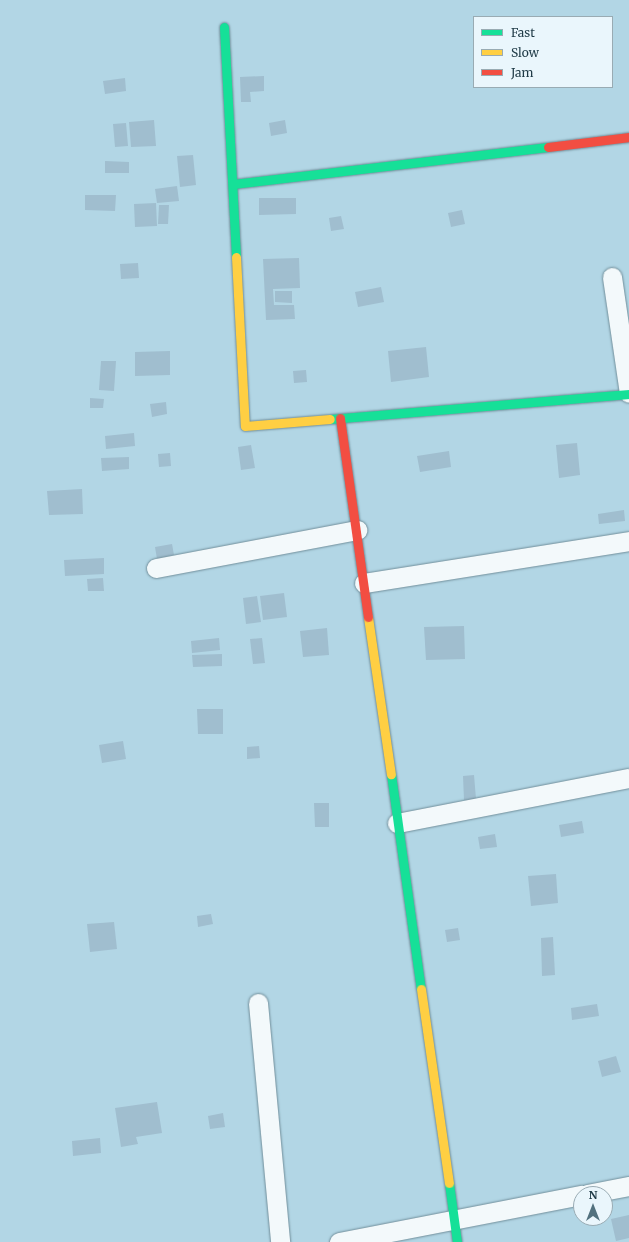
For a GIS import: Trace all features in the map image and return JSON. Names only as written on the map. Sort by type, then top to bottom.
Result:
[{"type":"street","points":[[224,27],[245,426],[629,394],[612,277]]},
{"type":"street","points":[[233,184],[629,137]]},
{"type":"street","points":[[340,418],[452,1220],[457,1242]]},
{"type":"street","points":[[156,568],[356,530]]},
{"type":"street","points":[[364,583],[629,540]]},
{"type":"street","points":[[397,823],[629,778]]},
{"type":"street","points":[[258,1004],[280,1242]]},
{"type":"street","points":[[613,1189],[629,1186]]},
{"type":"street","points":[[339,1242],[573,1197]]},
{"type":"building","points":[[264,76],[264,91],[250,92],[251,102],[241,102],[240,77]]},
{"type":"building","points":[[125,78],[126,91],[105,94],[103,81]]},
{"type":"building","points":[[154,120],[156,146],[131,147],[129,122]]},
{"type":"building","points":[[285,120],[287,133],[271,136],[269,123]]},
{"type":"building","points":[[126,123],[128,146],[115,147],[113,124]]},
{"type":"building","points":[[193,155],[196,185],[180,187],[177,156]]},
{"type":"building","points":[[105,161],[129,162],[129,173],[105,173]]},
{"type":"building","points":[[177,186],[179,201],[157,203],[155,189]]},
{"type":"building","points":[[85,195],[116,195],[115,211],[85,210]]},
{"type":"building","points":[[259,198],[296,198],[296,214],[259,215]]},
{"type":"building","points":[[156,203],[157,226],[135,227],[134,204]]},
{"type":"building","points":[[159,205],[169,205],[168,224],[158,224]]},
{"type":"building","points":[[462,210],[465,224],[451,227],[448,213]]},
{"type":"building","points":[[341,216],[344,229],[331,231],[329,218]]},
{"type":"building","points":[[299,258],[300,288],[273,289],[274,305],[294,305],[295,319],[266,320],[263,259]]},
{"type":"building","points":[[138,263],[139,278],[121,279],[120,264]]},
{"type":"building","points":[[381,287],[384,302],[358,307],[355,292]]},
{"type":"building","points":[[275,291],[292,291],[292,303],[275,302]]},
{"type":"building","points":[[426,347],[429,377],[391,382],[388,351]]},
{"type":"building","points":[[170,351],[170,375],[135,376],[135,352]]},
{"type":"building","points":[[101,361],[116,361],[114,391],[99,390]]},
{"type":"building","points":[[306,370],[307,382],[294,383],[293,371]]},
{"type":"building","points":[[90,398],[104,399],[103,408],[90,408]]},
{"type":"building","points":[[166,402],[167,414],[152,417],[150,404]]},
{"type":"building","points":[[134,433],[135,446],[106,449],[105,436]]},
{"type":"building","points":[[577,443],[580,475],[559,478],[556,445]]},
{"type":"building","points":[[251,445],[255,468],[241,470],[238,447]]},
{"type":"building","points":[[449,451],[451,467],[420,472],[417,456]]},
{"type":"building","points":[[170,453],[171,466],[159,467],[158,454]]},
{"type":"building","points":[[129,457],[129,469],[102,471],[101,458]]},
{"type":"building","points":[[82,489],[83,514],[49,515],[47,491]]},
{"type":"building","points":[[624,510],[625,521],[599,524],[598,514]]},
{"type":"building","points":[[172,544],[174,555],[157,559],[155,547]]},
{"type":"building","points":[[104,558],[104,574],[65,576],[64,560]]},
{"type":"building","points":[[103,578],[104,591],[88,591],[87,579]]},
{"type":"building","points":[[284,593],[287,617],[263,620],[260,596]]},
{"type":"building","points":[[257,596],[261,622],[246,624],[243,598]]},
{"type":"building","points":[[464,626],[465,659],[426,660],[424,627]]},
{"type":"building","points":[[327,628],[329,655],[303,657],[300,631]]},
{"type":"building","points":[[219,638],[220,650],[192,653],[191,641]]},
{"type":"building","points":[[262,638],[265,663],[253,664],[250,639]]},
{"type":"building","points":[[222,654],[222,666],[193,667],[192,655]]},
{"type":"building","points":[[197,709],[223,709],[223,734],[198,734]]},
{"type":"building","points":[[123,741],[126,759],[102,763],[99,745]]},
{"type":"building","points":[[259,746],[260,758],[247,759],[247,747]]},
{"type":"building","points":[[474,775],[476,799],[464,800],[463,776]]},
{"type":"building","points":[[314,803],[329,803],[329,827],[315,827]]},
{"type":"building","points":[[582,821],[584,833],[561,837],[559,825]]},
{"type":"building","points":[[495,834],[497,847],[480,849],[478,837]]},
{"type":"building","points":[[556,874],[558,903],[531,906],[528,876]]},
{"type":"building","points":[[211,914],[213,924],[198,927],[197,916]]},
{"type":"building","points":[[114,922],[117,949],[90,952],[87,924]]},
{"type":"building","points":[[458,928],[460,940],[447,942],[445,930]]},
{"type":"building","points":[[553,937],[555,975],[542,976],[541,938]]},
{"type":"building","points":[[597,1004],[599,1016],[572,1020],[571,1008]]},
{"type":"building","points":[[616,1056],[621,1072],[602,1077],[598,1061]]},
{"type":"building","points":[[157,1102],[162,1133],[136,1137],[138,1144],[121,1147],[115,1108]]},
{"type":"building","points":[[223,1113],[225,1127],[210,1129],[208,1116]]},
{"type":"building","points":[[100,1138],[101,1153],[73,1156],[72,1141]]},
{"type":"building","points":[[629,1215],[629,1238],[616,1241],[613,1226],[613,1219]]},
{"type":"traffic: fast","points":[[224,27],[236,257]]},
{"type":"traffic: fast","points":[[233,184],[548,147]]},
{"type":"traffic: fast","points":[[330,419],[629,394]]},
{"type":"traffic: fast","points":[[391,774],[421,989]]},
{"type":"traffic: fast","points":[[449,1183],[457,1242]]},
{"type":"traffic: slow","points":[[236,257],[245,426],[330,419]]},
{"type":"traffic: slow","points":[[368,617],[391,774]]},
{"type":"traffic: slow","points":[[421,989],[449,1183]]},
{"type":"traffic: jam","points":[[548,147],[629,137]]},
{"type":"traffic: jam","points":[[340,418],[368,617]]}]
